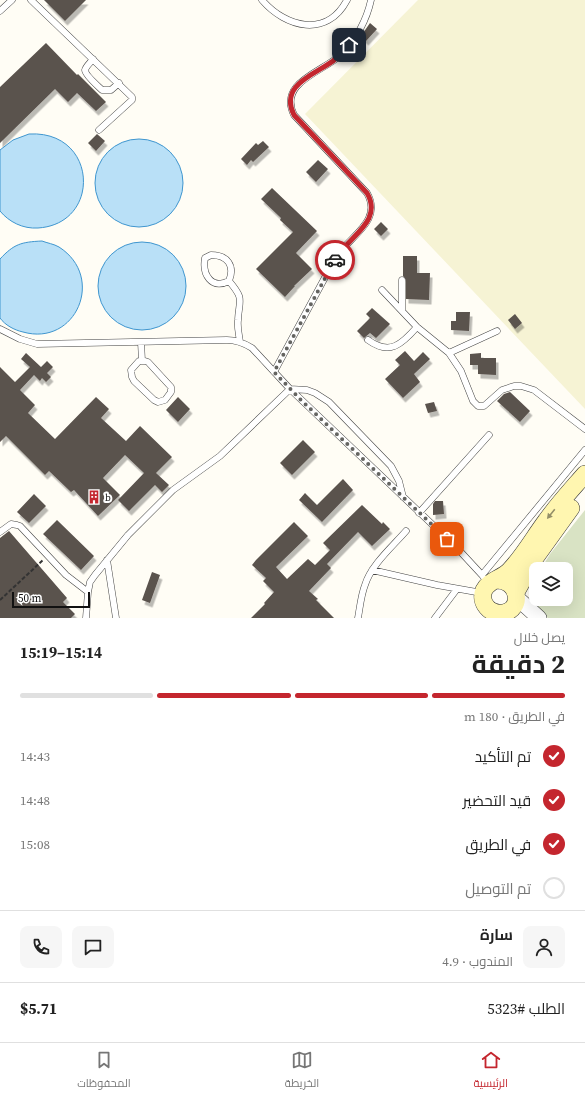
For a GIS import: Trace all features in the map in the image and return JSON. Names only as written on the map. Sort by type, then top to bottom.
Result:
[{"type":"main road","points":[[486,593],[515,564],[546,520],[585,474]]},
{"type":"main road","points":[[486,593],[493,612],[505,615],[513,606],[516,594],[535,558],[552,532],[585,491]]},
{"type":"main road","points":[[486,593],[506,581],[514,587],[516,594]]},
{"type":"street","points":[[516,594],[538,618]]},
{"type":"lane","points":[[1,0],[6,5]]},
{"type":"lane","points":[[0,11],[12,0]]},
{"type":"lane","points":[[31,0],[131,94],[132,100],[99,130]]},
{"type":"lane","points":[[262,0],[282,18],[300,24],[311,25],[326,22],[335,16],[343,8],[347,0]]},
{"type":"lane","points":[[274,372],[336,257],[346,243],[364,226],[370,216],[371,204],[367,193],[294,115],[290,104],[292,93],[299,83],[333,61],[349,45],[361,27],[371,0]]},
{"type":"lane","points":[[93,59],[85,71],[102,90],[111,90],[119,83]]},
{"type":"lane","points":[[211,255],[218,255],[229,262],[232,269],[232,275],[229,282],[218,284],[208,277],[204,266],[205,258],[211,255]]},
{"type":"lane","points":[[402,280],[402,310]]},
{"type":"lane","points":[[229,282],[237,291],[240,301],[238,320],[240,342]]},
{"type":"lane","points":[[382,290],[417,327],[449,353],[461,371],[473,401],[478,406],[484,406],[502,390],[508,387],[521,386],[534,390],[585,429]]},
{"type":"lane","points":[[368,340],[377,347],[387,348],[397,346],[403,343],[417,327]]},
{"type":"lane","points":[[0,329],[20,339],[37,344],[227,340],[240,342],[252,348],[290,390],[457,548],[486,593]]},
{"type":"lane","points":[[449,353],[497,331]]},
{"type":"lane","points":[[141,342],[142,361]]},
{"type":"lane","points":[[138,361],[142,361],[148,362],[171,387],[170,393],[163,401],[158,402],[154,400],[132,377],[131,370],[138,361]]},
{"type":"lane","points":[[86,618],[90,582],[128,535],[173,490],[220,456],[290,390],[299,389],[311,392],[329,402],[391,466],[399,481],[403,497]]},
{"type":"lane","points":[[419,513],[489,435]]},
{"type":"lane","points":[[486,593],[585,450]]},
{"type":"lane","points":[[0,532],[8,525],[17,525],[71,580],[88,592]]},
{"type":"lane","points":[[358,618],[365,583],[372,570],[406,531]]},
{"type":"lane","points":[[107,560],[116,618]]},
{"type":"lane","points":[[372,570],[457,589],[486,593]]},
{"type":"lane","points":[[435,618],[457,589]]},
{"type":"path","points":[[0,600],[48,556]]},
{"type":"shaded area","points":[[418,0],[585,0],[585,409],[305,114]]},
{"type":"green space","points":[[585,510],[585,618],[548,618],[535,608],[535,606],[573,606],[573,562],[545,562]]},
{"type":"water","points":[[29,134],[52,137],[69,146],[79,161],[83,178],[81,195],[73,211],[59,223],[38,228],[17,224],[0,211],[0,150],[13,140]]},
{"type":"water","points":[[139,139],[156,143],[170,152],[179,166],[183,183],[179,200],[170,214],[156,223],[139,227],[122,223],[108,214],[99,200],[95,183],[99,166],[108,152],[122,143]]},
{"type":"water","points":[[42,241],[59,247],[73,260],[81,275],[82,291],[78,306],[70,320],[58,329],[42,334],[16,330],[4,323],[0,318],[0,259],[18,245]]},
{"type":"water","points":[[142,242],[159,245],[167,249],[179,261],[183,269],[186,286],[183,303],[179,311],[167,323],[159,327],[142,330],[125,327],[117,323],[105,311],[101,303],[98,286],[101,269],[105,261],[117,249],[125,245]]},
{"type":"building","points":[[44,0],[86,0],[65,21]]},
{"type":"building","points":[[370,23],[377,29],[366,41],[361,36]]},
{"type":"building","points":[[46,43],[106,102],[96,111],[77,93],[68,102],[55,89],[0,143],[0,87]]},
{"type":"building","points":[[97,134],[105,141],[96,151],[88,143]]},
{"type":"building","points":[[263,141],[269,147],[253,162],[251,160],[247,165],[241,159],[256,143],[258,145]]},
{"type":"building","points":[[318,160],[328,169],[316,182],[306,172]]},
{"type":"building","points":[[272,188],[317,231],[296,253],[312,269],[285,297],[256,269],[293,232],[261,199]]},
{"type":"building","points":[[381,222],[388,229],[381,236],[374,229]]},
{"type":"building","points":[[403,256],[417,256],[417,273],[430,273],[429,300],[406,299],[406,280],[403,276]]},
{"type":"building","points":[[372,308],[390,324],[376,338],[370,333],[364,338],[357,331],[370,318],[366,314]]},
{"type":"building","points":[[456,312],[470,312],[469,331],[451,330],[451,321],[456,321]]},
{"type":"building","points":[[515,314],[522,323],[515,329],[508,320]]},
{"type":"building","points":[[405,351],[414,361],[423,352],[430,359],[414,374],[420,382],[403,398],[385,379],[400,365],[395,360]]},
{"type":"building","points":[[26,353],[41,367],[47,361],[53,367],[47,373],[51,377],[46,382],[42,378],[40,381],[34,375],[20,390],[35,405],[28,413],[55,439],[96,397],[109,409],[101,418],[126,441],[140,426],[172,457],[156,473],[169,485],[162,492],[155,485],[129,511],[118,500],[144,473],[125,455],[103,478],[120,495],[98,516],[74,490],[71,492],[49,471],[45,475],[6,436],[0,442],[0,367],[15,382],[30,367],[21,359]]},
{"type":"building","points":[[481,353],[481,358],[496,358],[496,375],[478,374],[478,365],[470,365],[470,354]]},
{"type":"building","points":[[510,392],[530,411],[520,422],[497,401],[504,394]]},
{"type":"building","points":[[178,397],[190,409],[178,422],[166,410]]},
{"type":"building","points":[[434,402],[437,411],[428,413],[425,404]]},
{"type":"building","points":[[303,440],[315,452],[292,475],[280,463]]},
{"type":"building","points":[[343,479],[353,490],[322,522],[299,500],[305,493],[317,505]]},
{"type":"building","points":[[34,494],[46,506],[29,523],[17,512]]},
{"type":"building","points":[[435,501],[443,501],[444,514],[433,515],[433,504]]},
{"type":"building","points":[[362,505],[382,524],[383,522],[390,529],[372,546],[358,532],[327,564],[331,568],[309,591],[334,618],[251,618],[265,604],[264,603],[274,592],[263,581],[266,578],[252,565],[256,560],[294,522],[308,536],[276,567],[287,579],[308,559],[315,565],[330,550],[323,543]]},
{"type":"building","points":[[57,520],[94,556],[81,570],[43,534]]},
{"type":"building","points":[[9,531],[67,598],[63,602],[75,614],[71,618],[0,618],[0,538]]},
{"type":"building","points":[[152,572],[160,575],[150,603],[142,600]]},
{"type":"way so far","points":[[335,260],[274,372],[290,390],[447,539]]},
{"type":"place","name":"b","points":[[94,497]]},
{"type":"route","points":[[335,260],[346,243],[368,222],[372,210],[370,198],[294,115],[290,104],[290,98],[299,83],[333,61],[342,54],[349,45]]}]
